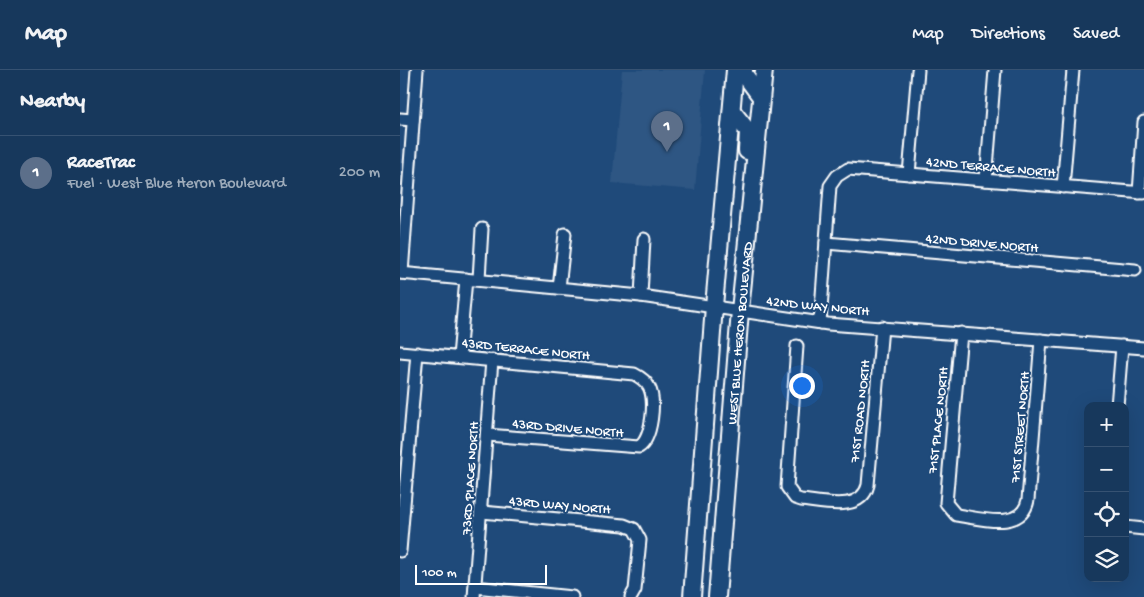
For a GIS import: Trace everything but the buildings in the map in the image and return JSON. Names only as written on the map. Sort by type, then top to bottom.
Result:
[{"type":"highway","name":"WEST BLUE HERON BOULEVARD","points":[[692,597],[714,306],[735,70]]},
{"type":"highway","points":[[744,70],[744,74],[761,97]]},
{"type":"highway","name":"WEST BLUE HERON BOULEVARD","points":[[717,597],[740,311],[764,70]]},
{"type":"highway","points":[[732,111],[748,131],[744,188],[750,215]]},
{"type":"street","points":[[401,273],[417,70]]},
{"type":"street","points":[[909,174],[918,70]]},
{"type":"street","points":[[986,180],[995,70]]},
{"type":"street","points":[[1063,187],[1073,70]]},
{"type":"street","points":[[400,119],[413,120]]},
{"type":"street","points":[[1141,193],[1144,122]]},
{"type":"street","name":"42ND TERRACE NORTH","points":[[826,243],[830,186],[837,176],[854,168],[1141,193]]},
{"type":"street","points":[[479,279],[482,229]]},
{"type":"street","points":[[560,288],[565,234]]},
{"type":"street","points":[[641,296],[644,240]]},
{"type":"street","points":[[820,323],[826,243]]},
{"type":"street","name":"42ND DRIVE NORTH","points":[[826,243],[1135,270]]},
{"type":"street","name":"42ND WAY NORTH","points":[[401,273],[641,296],[820,323],[1144,348]]},
{"type":"street","points":[[458,356],[466,279]]},
{"type":"street","name":"71ST ROAD NORTH","points":[[797,346],[786,481],[790,493],[801,500],[851,503],[862,497],[868,485],[882,327]]},
{"type":"street","name":"71ST PLACE NORTH","points":[[961,333],[945,496],[948,509],[956,515],[1011,521],[1022,515]]},
{"type":"street","name":"71ST STREET NORTH","points":[[1022,515],[1028,500],[1041,340]]},
{"type":"street","points":[[1117,402],[1122,346]]},
{"type":"street","name":"43RD TERRACE NORTH","points":[[400,352],[634,374],[646,382],[652,400],[649,434],[644,444]]},
{"type":"street","points":[[400,551],[405,428],[417,353]]},
{"type":"street","name":"73RD PLACE NORTH","points":[[474,592],[482,512],[492,360]]},
{"type":"street","name":"43RD DRIVE NORTH","points":[[487,435],[633,447],[644,444]]},
{"type":"street","name":"43RD WAY NORTH","points":[[482,512],[624,524],[634,529],[640,540],[635,590],[631,597]]},
{"type":"street","points":[[1129,527],[1144,529]]},
{"type":"street","points":[[474,592],[572,597]]},
{"type":"shaded area","points":[[622,70],[705,70],[695,190],[612,183]]},
{"type":"place","name":"RaceTrac","points":[[667,152]]}]
